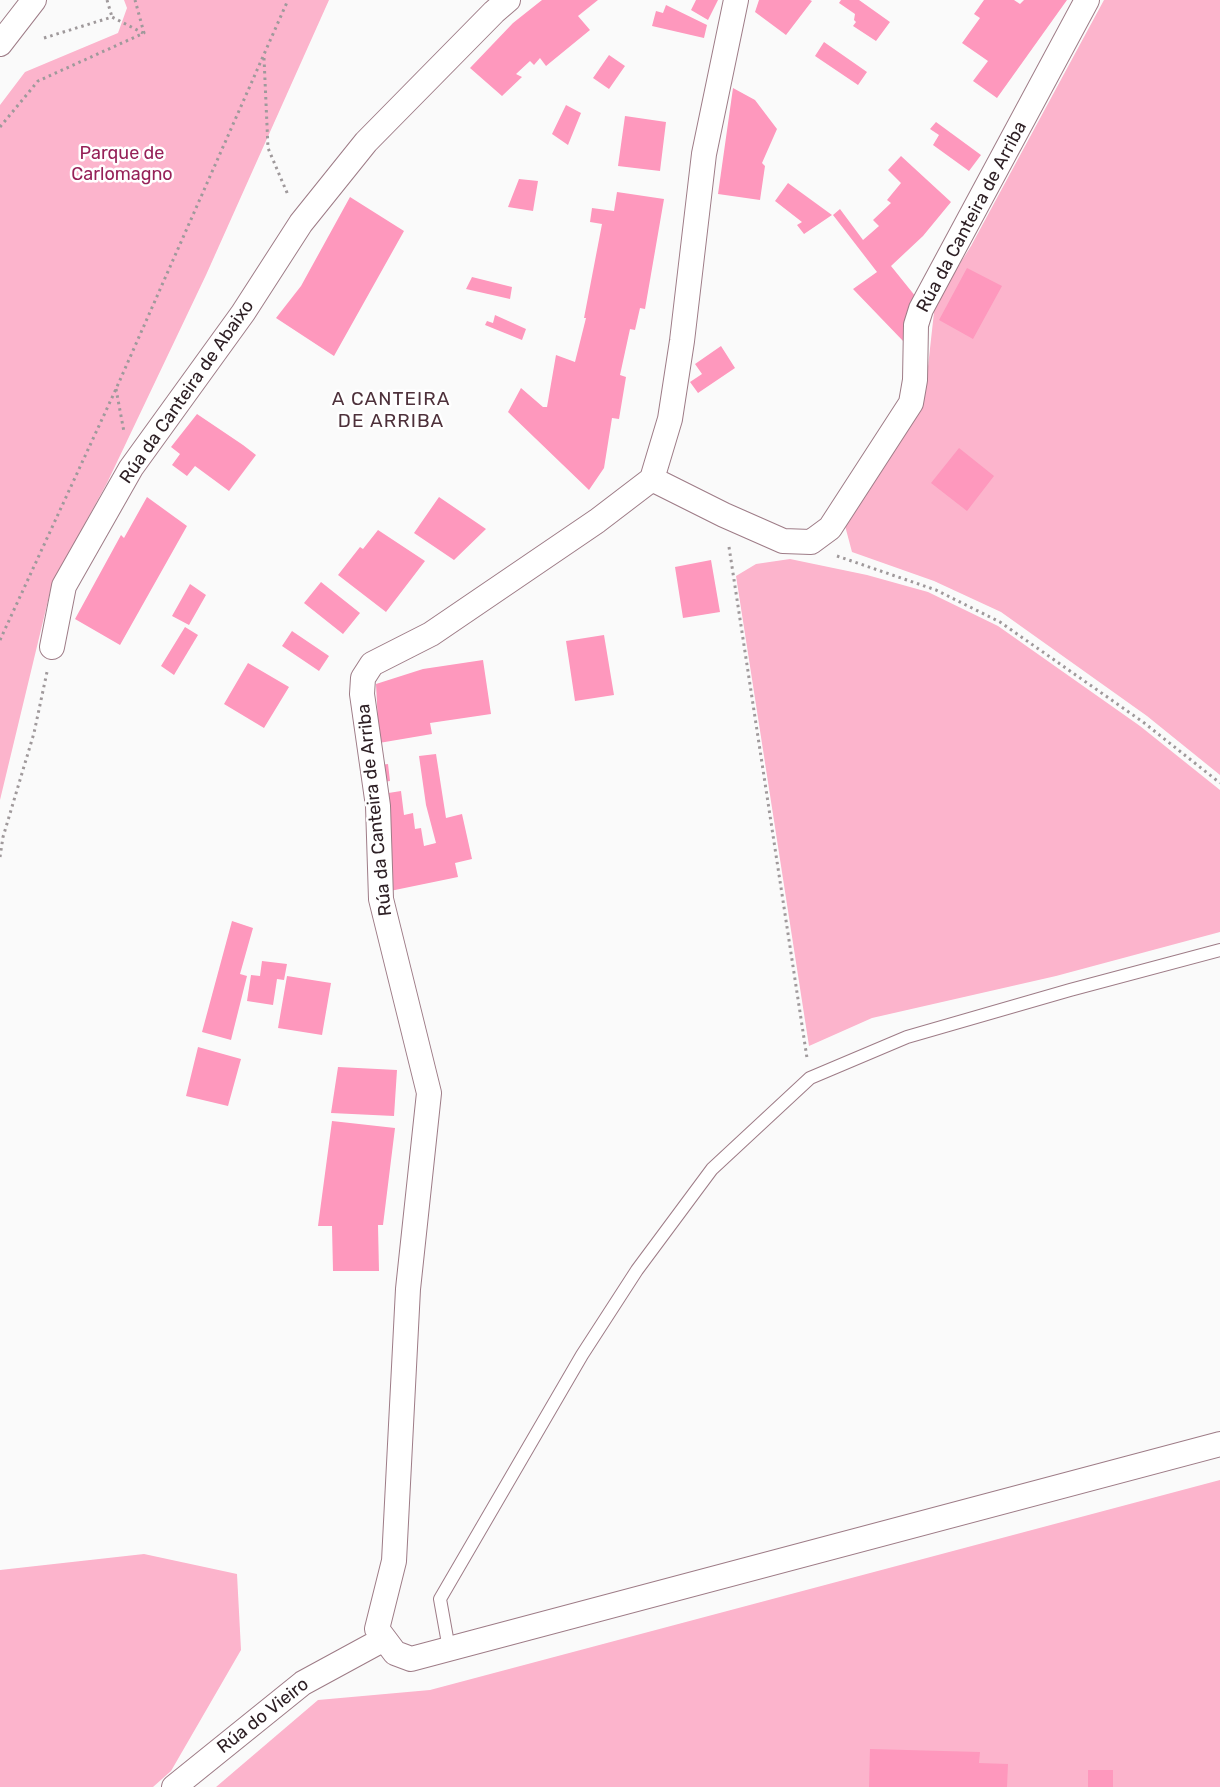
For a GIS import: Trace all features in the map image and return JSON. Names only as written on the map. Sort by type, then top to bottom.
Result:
[{"type":"street","points":[[0,44],[34,0]]},
{"type":"street","name":"Rúa da Canteira de Abaixo","points":[[52,647],[64,586],[131,468],[243,313],[301,223],[366,142],[508,0]]},
{"type":"street","points":[[736,0],[704,154],[682,341],[670,418],[652,479],[724,515],[783,541],[811,542]]},
{"type":"street","name":"Rúa da Canteira de Arriba","points":[[811,542],[830,528],[911,403],[915,380],[916,325],[921,309],[1087,0]]},
{"type":"street","name":"Rúa da Canteira de Arriba","points":[[384,1640],[377,1629],[394,1560],[408,1289],[429,1092],[381,899],[378,806],[362,694],[363,678],[372,664],[431,634],[598,520],[652,479]]},
{"type":"street","points":[[384,1640],[396,1653],[411,1659],[1220,1444]]},
{"type":"street","name":"Rúa do Vieiro","points":[[174,1787],[303,1683],[384,1640]]},
{"type":"lane","points":[[449,1649],[440,1599],[582,1356],[637,1270],[712,1169],[810,1078],[907,1037],[1070,990],[1220,950]]},
{"type":"path","points":[[107,0],[112,17]]},
{"type":"path","points":[[135,0],[144,33]]},
{"type":"path","points":[[0,640],[116,389],[288,0]]},
{"type":"path","points":[[44,38],[112,17],[144,33]]},
{"type":"path","points":[[0,127],[38,80],[144,33]]},
{"type":"path","points":[[264,57],[268,148],[301,223]]},
{"type":"path","points":[[116,389],[131,468]]},
{"type":"path","points":[[724,515],[810,1078]]},
{"type":"path","points":[[811,542],[843,559],[936,590],[1000,622],[1143,722],[1220,783]]},
{"type":"path","points":[[0,857],[3,837],[34,734],[52,647]]},
{"type":"green space","name":"Parque de Carlomagno","points":[[124,0],[329,0],[206,275],[107,483],[52,584],[0,800],[0,105],[25,72],[118,33],[127,8]]},
{"type":"green space","points":[[1104,0],[1220,0],[1220,775],[1147,716],[1001,612],[934,581],[852,552],[844,522],[891,455],[926,385],[935,303],[971,246]]},
{"type":"green space","points":[[790,559],[867,575],[928,592],[998,626],[1140,726],[1220,790],[1220,932],[1056,976],[872,1018],[809,1046],[736,576],[756,564]]},
{"type":"green space","points":[[1220,1480],[1220,1787],[216,1787],[318,1700],[430,1690]]},
{"type":"green space","points":[[144,1554],[237,1574],[241,1650],[171,1771],[153,1787],[0,1787],[0,1570]]},
{"type":"building","points":[[542,0],[598,0],[578,16],[590,30],[546,66],[540,58],[534,65],[530,61],[516,74],[522,77],[502,96],[470,68],[513,23]]},
{"type":"building","points":[[696,0],[718,0],[708,20],[691,10]]},
{"type":"building","points":[[759,0],[812,1],[786,35],[755,12]]},
{"type":"building","points":[[841,0],[859,0],[890,22],[876,41],[853,26],[856,22],[854,20],[855,14],[839,3]]},
{"type":"building","points":[[984,0],[1014,0],[1020,4],[1024,0],[1067,0],[997,98],[973,81],[988,61],[962,43],[980,18],[974,14]]},
{"type":"building","points":[[666,5],[707,25],[704,38],[652,26],[656,11],[663,13]]},
{"type":"building","points":[[824,42],[867,72],[858,85],[815,56]]},
{"type":"building","points":[[609,55],[625,66],[609,89],[593,78]]},
{"type":"building","points":[[733,88],[755,100],[777,129],[762,163],[765,166],[760,200],[718,194]]},
{"type":"building","points":[[566,105],[581,113],[568,145],[552,134]]},
{"type":"building","points":[[625,116],[666,122],[660,171],[618,166]]},
{"type":"building","points":[[936,122],[981,155],[969,171],[933,145],[939,135],[930,129]]},
{"type":"building","points":[[901,156],[951,202],[923,236],[891,266],[916,297],[908,310],[904,342],[853,289],[877,272],[833,215],[840,209],[863,240],[879,226],[873,220],[891,203],[887,200],[901,183],[888,170]]},
{"type":"building","points":[[519,179],[538,181],[533,211],[508,207]]},
{"type":"building","points":[[788,183],[832,215],[804,234],[797,225],[802,222],[775,201]]},
{"type":"building","points":[[617,192],[664,199],[645,309],[640,308],[635,330],[630,329],[620,375],[626,377],[619,419],[612,418],[604,468],[589,490],[508,412],[521,388],[543,407],[547,407],[556,355],[575,362],[586,318],[584,318],[602,224],[590,222],[592,208],[614,211]]},
{"type":"building","points":[[350,197],[404,231],[334,356],[276,318],[301,286]]},
{"type":"building","points":[[967,268],[1002,286],[973,339],[939,320]]},
{"type":"building","points":[[472,277],[512,287],[510,299],[466,289]]},
{"type":"building","points":[[495,315],[526,329],[522,340],[485,325],[487,321],[493,323]]},
{"type":"building","points":[[721,346],[735,368],[698,393],[690,382],[702,374],[695,364]]},
{"type":"building","points":[[197,414],[256,455],[229,491],[195,466],[187,476],[172,465],[180,454],[171,447]]},
{"type":"building","points":[[959,448],[994,476],[967,511],[931,483]]},
{"type":"building","points":[[147,497],[187,526],[120,645],[75,619],[121,535],[124,538]]},
{"type":"building","points":[[439,497],[486,529],[454,560],[414,533]]},
{"type":"building","points":[[378,530],[425,561],[386,612],[338,575],[360,547],[363,549]]},
{"type":"building","points":[[711,560],[720,612],[683,618],[675,567]]},
{"type":"building","points":[[321,582],[360,613],[343,634],[304,603]]},
{"type":"building","points":[[190,584],[206,595],[189,625],[172,616]]},
{"type":"building","points":[[185,627],[198,635],[174,675],[161,666]]},
{"type":"building","points":[[292,631],[329,656],[319,671],[282,646]]},
{"type":"building","points":[[604,635],[614,695],[575,701],[566,641]]},
{"type":"building","points":[[483,660],[491,714],[430,723],[432,734],[379,743],[376,684],[423,669]]},
{"type":"building","points":[[248,663],[289,687],[264,728],[224,704]]},
{"type":"building","points":[[436,754],[446,818],[462,814],[472,859],[455,863],[458,877],[390,891],[382,794],[401,791],[404,815],[413,813],[415,829],[421,828],[424,846],[436,843],[426,805],[419,756]]},
{"type":"building","points":[[388,764],[390,781],[383,782],[380,765]]},
{"type":"building","points":[[232,921],[253,928],[240,974],[247,976],[231,1040],[202,1032]]},
{"type":"building","points":[[262,961],[287,964],[284,980],[277,979],[273,1005],[247,1001],[251,975],[260,976]]},
{"type":"building","points":[[287,976],[331,983],[322,1035],[278,1028]]},
{"type":"building","points":[[198,1047],[241,1059],[228,1106],[186,1096]]},
{"type":"building","points":[[338,1067],[397,1070],[394,1116],[331,1113]]},
{"type":"building","points":[[332,1121],[395,1128],[383,1225],[378,1225],[379,1271],[333,1271],[332,1226],[318,1226]]},
{"type":"building","points":[[870,1749],[980,1752],[979,1763],[1008,1764],[1007,1787],[869,1787]]},
{"type":"building","points":[[1088,1770],[1113,1770],[1113,1787],[1088,1787]]},
{"type":"district","name":"A CANTEIRA DE ARRIBA","points":[[391,411]]}]
